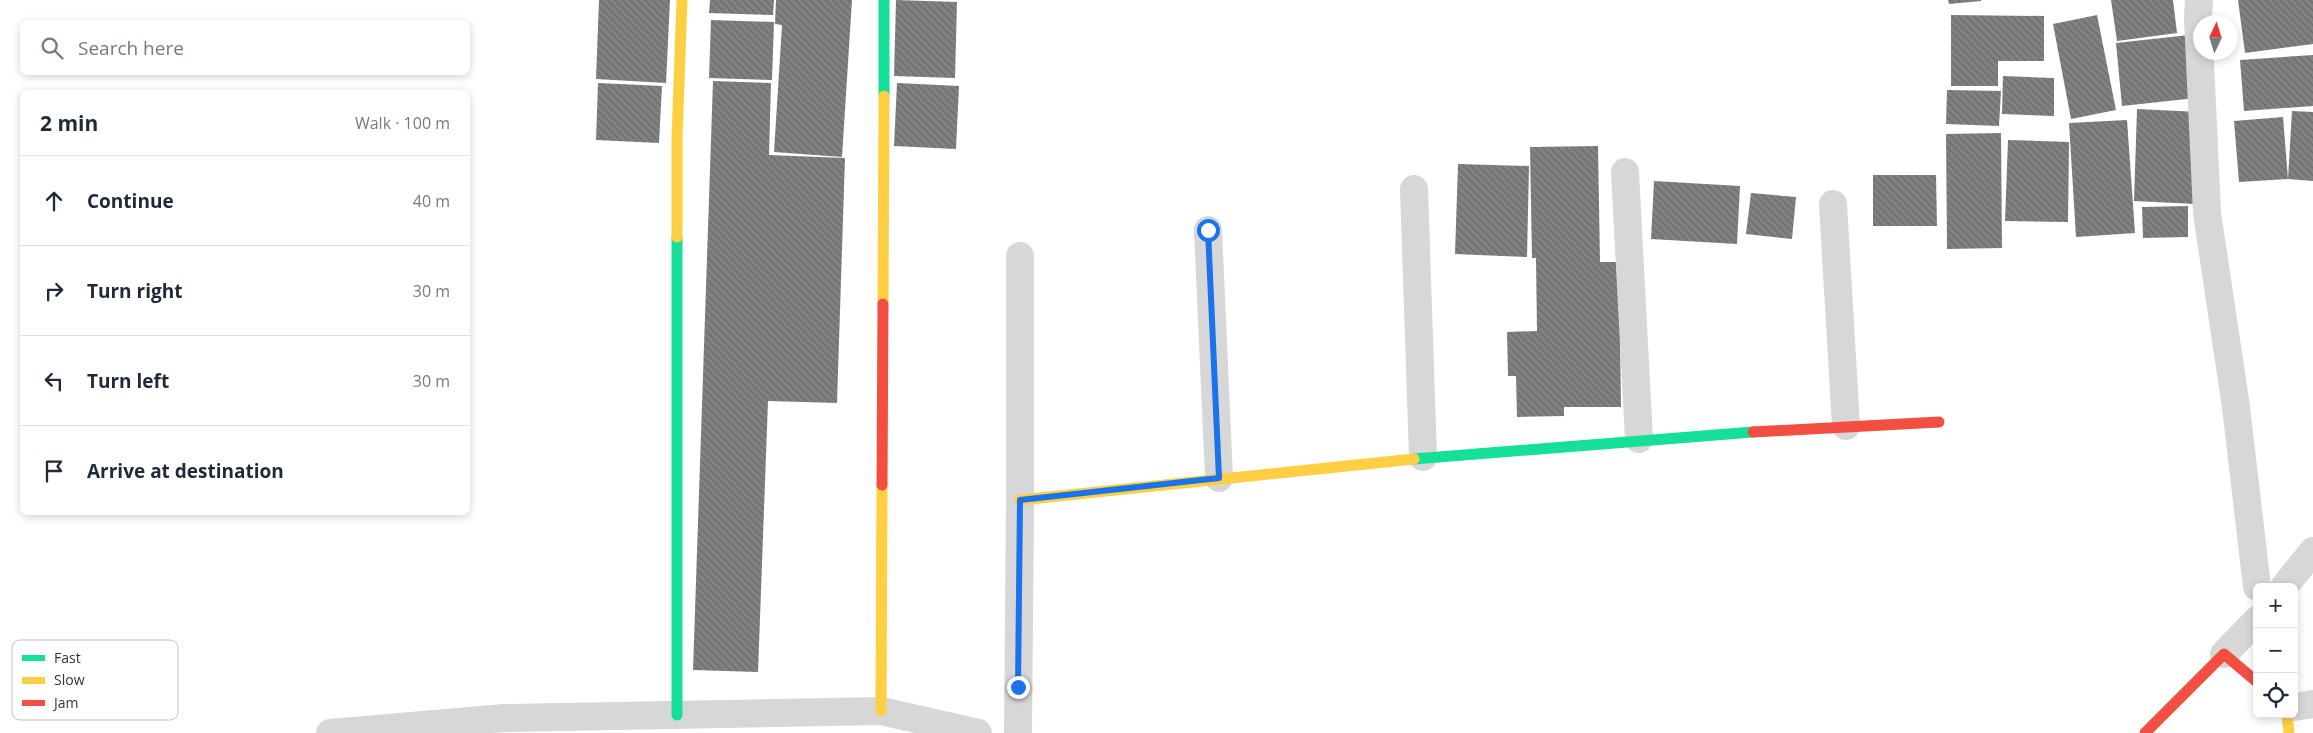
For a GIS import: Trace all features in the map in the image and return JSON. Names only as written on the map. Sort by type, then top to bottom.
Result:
[{"type":"street","points":[[677,715],[677,138],[682,0]]},
{"type":"street","points":[[881,711],[884,0]]},
{"type":"street","points":[[2199,0],[2198,18],[2207,213],[2236,407],[2258,583]]},
{"type":"street","points":[[1625,172],[1640,439]]},
{"type":"street","points":[[1414,189],[1422,457]]},
{"type":"street","points":[[1833,204],[1846,426]]},
{"type":"street","points":[[1208,230],[1219,478]]},
{"type":"street","points":[[1018,733],[1020,256]]},
{"type":"street","points":[[1020,500],[1422,457],[1640,439],[1938,422]]},
{"type":"street","points":[[2287,583],[2313,551]]},
{"type":"street","points":[[2145,733],[2253,624]]},
{"type":"street","points":[[2224,654],[2253,679]]},
{"type":"street","points":[[2298,706],[2313,704]]},
{"type":"street","points":[[330,733],[504,718],[881,711],[978,733]]},
{"type":"street","points":[[2287,718],[2289,733]]},
{"type":"building","points":[[599,0],[670,0],[666,83],[596,79]]},
{"type":"building","points":[[710,0],[774,0],[773,15],[709,13]]},
{"type":"building","points":[[776,0],[852,0],[842,157],[774,152],[782,25],[775,24]]},
{"type":"building","points":[[896,0],[957,2],[955,78],[894,76]]},
{"type":"building","points":[[1948,0],[1981,0],[1981,1],[1949,4]]},
{"type":"building","points":[[2111,0],[2173,0],[2177,33],[2117,41]]},
{"type":"building","points":[[2238,0],[2313,0],[2313,44],[2245,53]]},
{"type":"building","points":[[1951,15],[2044,16],[2044,61],[1998,61],[1998,86],[1951,86]]},
{"type":"building","points":[[2097,15],[2116,110],[2071,119],[2053,24]]},
{"type":"building","points":[[711,20],[774,22],[772,80],[709,78]]},
{"type":"building","points":[[2189,35],[2196,98],[2122,106],[2116,43]]},
{"type":"building","points":[[2313,55],[2313,106],[2244,111],[2240,60]]},
{"type":"building","points":[[2003,76],[2054,78],[2054,116],[2002,114]]},
{"type":"building","points":[[713,81],[771,83],[769,155],[845,158],[837,403],[768,401],[758,672],[693,670]]},
{"type":"building","points":[[598,83],[662,86],[659,143],[596,140]]},
{"type":"building","points":[[897,83],[959,86],[956,149],[894,146]]},
{"type":"building","points":[[1947,90],[2001,91],[1999,126],[1946,124]]},
{"type":"building","points":[[2137,109],[2199,112],[2196,204],[2134,201]]},
{"type":"building","points":[[2292,111],[2313,112],[2313,181],[2288,179]]},
{"type":"building","points":[[2283,117],[2288,179],[2239,182],[2234,121]]},
{"type":"building","points":[[2127,120],[2135,233],[2076,237],[2069,123]]},
{"type":"building","points":[[2001,133],[2002,248],[1947,249],[1946,134]]},
{"type":"building","points":[[2008,140],[2069,142],[2068,222],[2005,221]]},
{"type":"building","points":[[1598,146],[1600,262],[1619,262],[1621,407],[1564,407],[1564,416],[1517,417],[1516,376],[1508,376],[1507,332],[1537,331],[1536,258],[1532,258],[1530,147]]},
{"type":"building","points":[[1458,164],[1529,166],[1527,257],[1455,254]]},
{"type":"building","points":[[1873,175],[1936,175],[1937,226],[1873,226]]},
{"type":"building","points":[[1654,181],[1740,186],[1737,244],[1651,239]]},
{"type":"building","points":[[1751,193],[1796,197],[1792,239],[1746,234]]},
{"type":"building","points":[[2188,206],[2188,237],[2143,238],[2142,207]]},
{"type":"traffic: fast","points":[[884,0],[884,96]]},
{"type":"traffic: fast","points":[[677,237],[677,715]]},
{"type":"traffic: fast","points":[[1414,459],[1753,432]]},
{"type":"traffic: slow","points":[[677,237],[677,138],[682,0]]},
{"type":"traffic: slow","points":[[883,304],[884,96]]},
{"type":"traffic: slow","points":[[1020,500],[1414,459]]},
{"type":"traffic: slow","points":[[881,711],[882,485]]},
{"type":"traffic: slow","points":[[2287,718],[2289,733]]},
{"type":"traffic: jam","points":[[882,485],[883,304]]},
{"type":"traffic: jam","points":[[1753,432],[1939,422]]},
{"type":"traffic: jam","points":[[2145,733],[2224,654],[2253,679]]},
{"type":"route","points":[[1018,687],[1020,500],[1219,478],[1208,230]]}]
